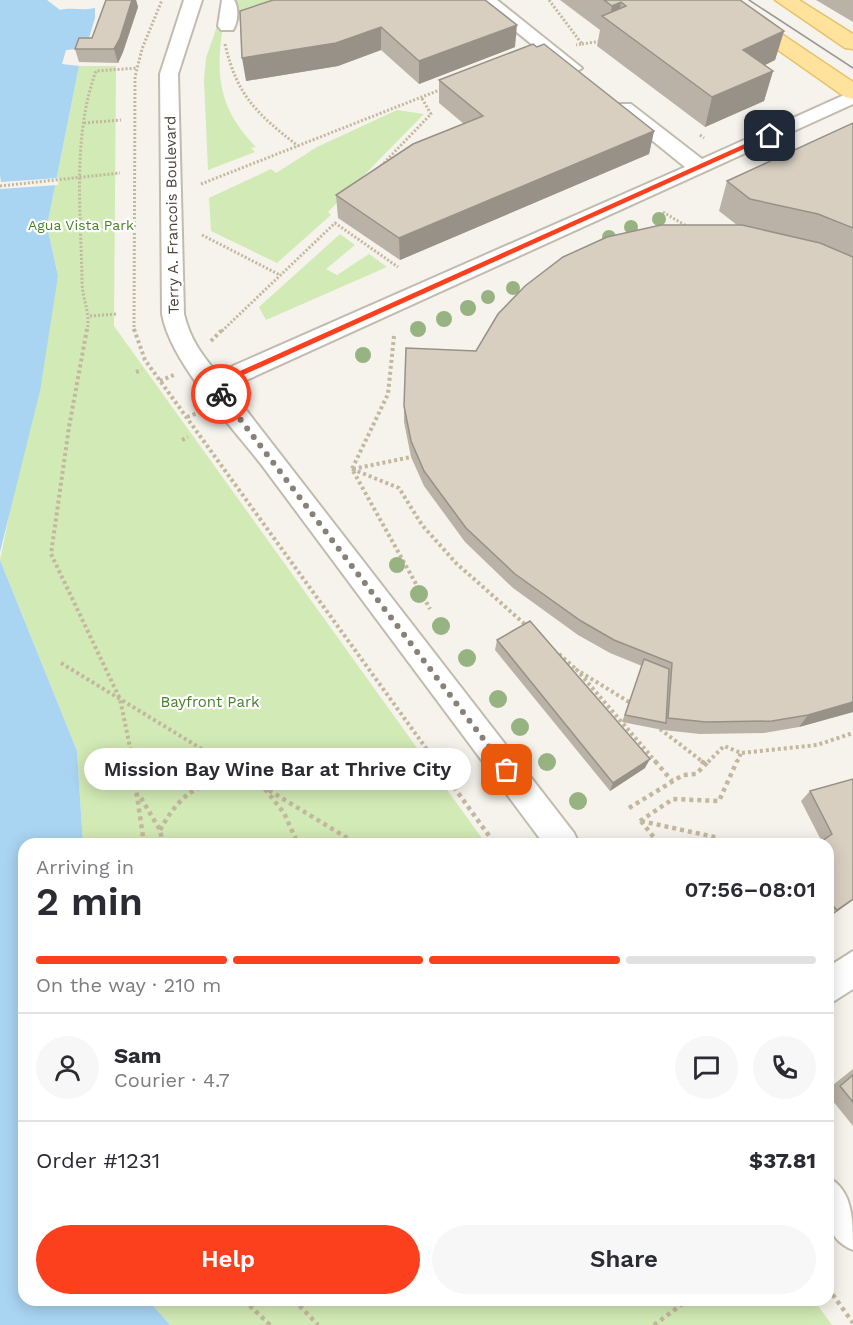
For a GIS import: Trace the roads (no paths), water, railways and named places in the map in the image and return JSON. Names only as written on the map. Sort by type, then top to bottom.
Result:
[{"type":"main road","points":[[717,0],[853,92]]},
{"type":"main road","points":[[785,0],[853,43]]},
{"type":"street","name":"Terry A. Francois Boulevard","points":[[193,0],[169,74],[173,314],[177,334],[186,351],[558,838]]},
{"type":"street","points":[[486,0],[585,78]]},
{"type":"street","points":[[227,26],[230,3]]},
{"type":"street","points":[[213,385],[700,168],[853,97]]},
{"type":"street","points":[[613,100],[700,168]]},
{"type":"street","points":[[834,983],[853,968]]},
{"type":"street","points":[[834,1204],[853,1230]]},
{"type":"water","points":[[0,0],[47,0],[60,10],[95,8],[95,18],[86,48],[66,50],[62,64],[79,66],[47,226],[58,276],[40,391],[0,552]]},
{"type":"water","points":[[0,560],[77,751],[83,838],[18,838],[18,1306],[153,1306],[170,1325],[0,1325]]},
{"type":"tram line","points":[[749,0],[853,68]]},
{"type":"place","name":"Mission Bay Wine Bar at Thrive City","points":[[507,770]]},
{"type":"park label","name":"Agua Vista Park","points":[[81,225]]},
{"type":"park label","name":"Bayfront Park","points":[[210,702]]}]
